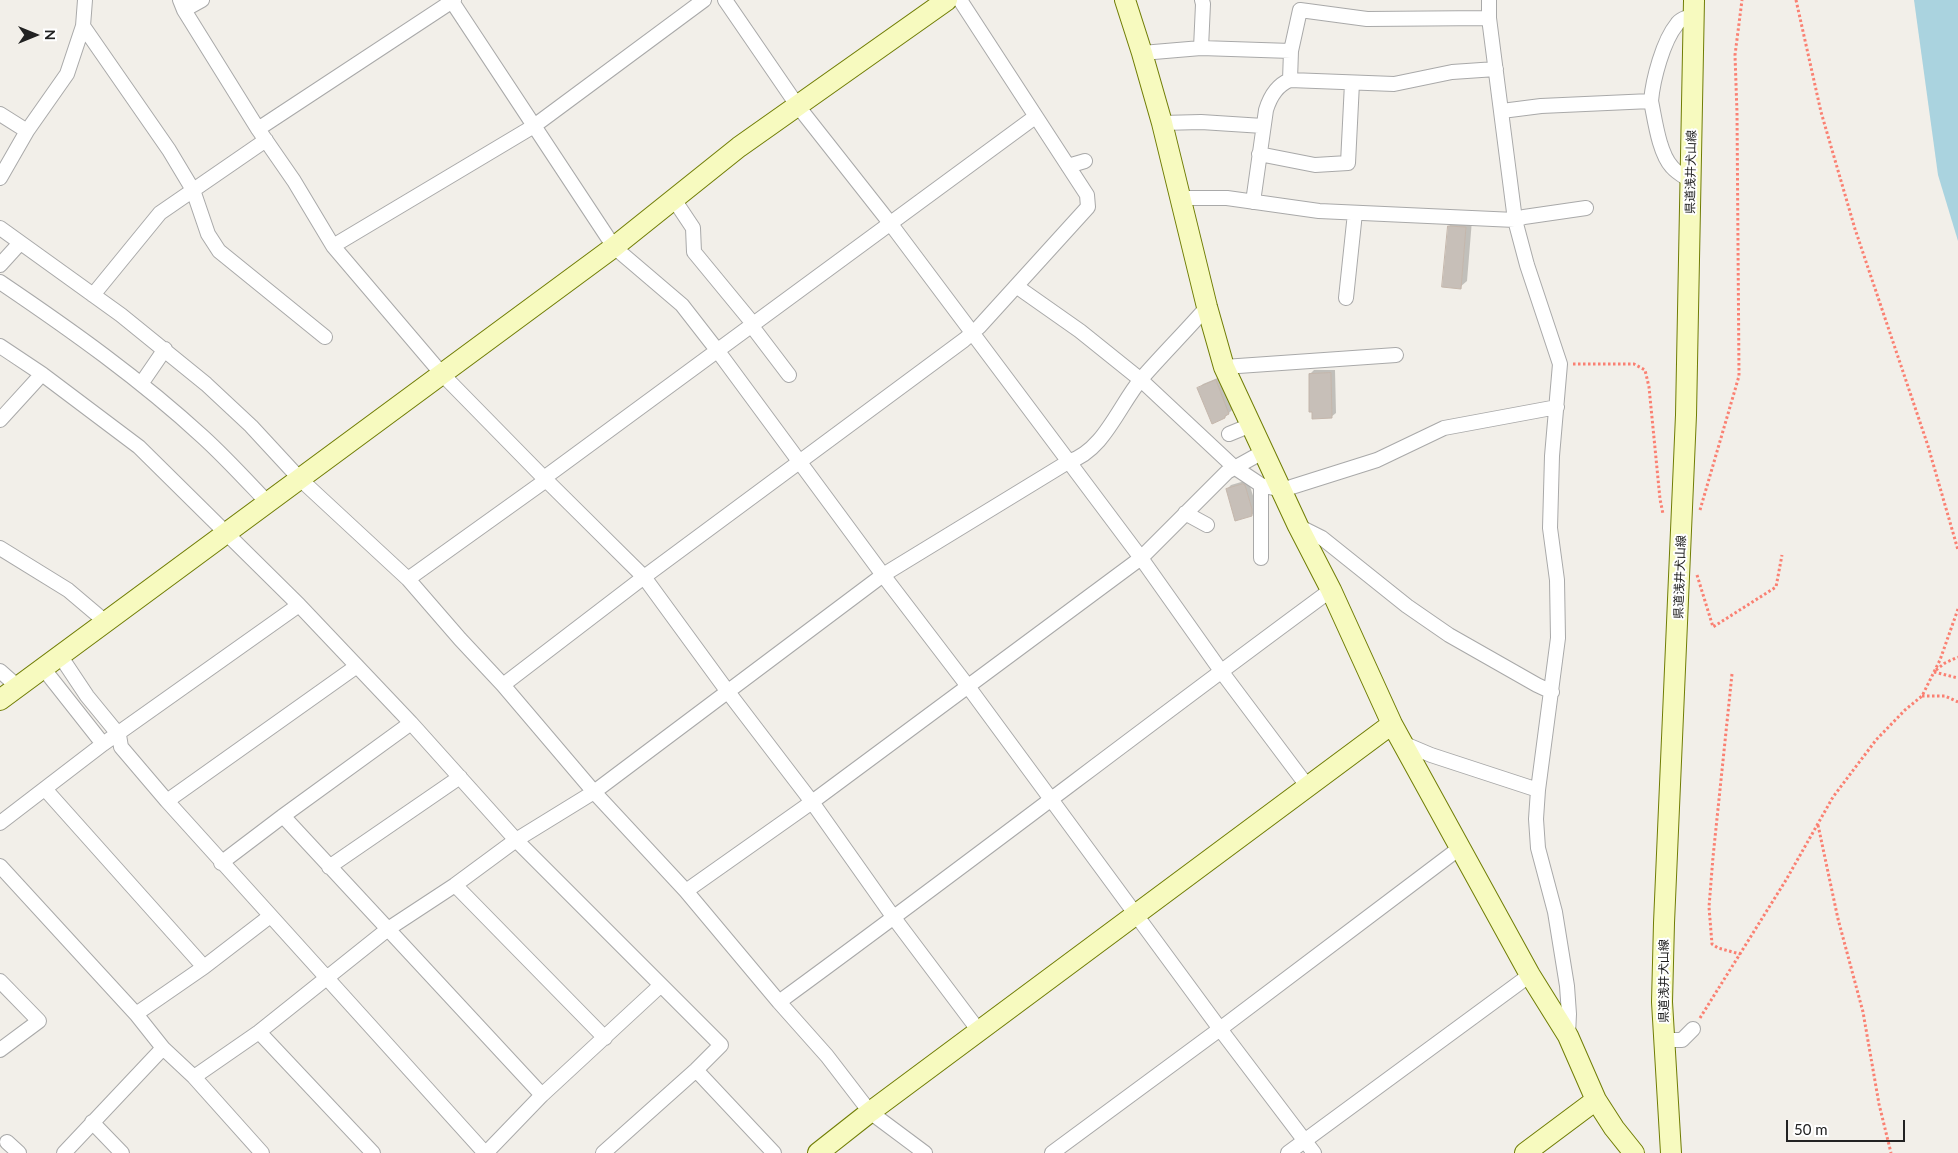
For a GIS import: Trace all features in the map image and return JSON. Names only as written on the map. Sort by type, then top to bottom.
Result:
[{"type":"street","points":[[0,178],[27,131],[67,74],[83,26],[85,0]]},
{"type":"street","points":[[202,0],[182,5],[333,246],[442,374],[644,577],[812,802],[894,918],[979,1031]]},
{"type":"street","points":[[93,295],[160,213],[193,190],[262,134],[452,0],[614,247],[682,305],[717,350],[1314,1153]]},
{"type":"street","points":[[333,246],[534,126],[704,0]]},
{"type":"street","points":[[725,0],[797,105],[890,223],[1141,558],[1220,671],[1308,787]]},
{"type":"street","points":[[0,700],[614,247],[673,198],[797,105],[947,0]]},
{"type":"street","points":[[503,685],[644,577],[972,333],[1088,207],[1087,195],[960,0]]},
{"type":"street","points":[[1125,0],[1162,123],[1207,307],[1224,367],[1298,526],[1331,590],[1392,724],[1405,744],[1530,975],[1568,1036],[1596,1100],[1614,1128],[1634,1153]]},
{"type":"street","points":[[1201,48],[1202,0]]},
{"type":"street","points":[[1489,0],[1489,18],[1515,220],[1527,265],[1560,364],[1552,456],[1550,528],[1557,580],[1558,638],[1538,790],[1538,848],[1556,922],[1567,986],[1568,1036]]},
{"type":"street","points":[[1290,80],[1291,51],[1300,10],[1322,6],[1367,19],[1489,18]]},
{"type":"street","points":[[1691,181],[1673,168],[1668,161],[1655,123],[1651,101],[1656,70],[1673,29],[1694,8]]},
{"type":"street","name":"県道浅井犬山線","points":[[1671,1153],[1664,1040],[1664,923],[1686,415],[1694,8]]},
{"type":"street","points":[[83,26],[169,150],[193,190],[208,234],[218,251],[326,337]]},
{"type":"street","points":[[1142,53],[1201,48],[1291,51]]},
{"type":"street","points":[[1253,202],[1263,126],[1271,97],[1281,85],[1290,80],[1394,84],[1452,72],[1496,69]]},
{"type":"street","points":[[1259,154],[1315,165],[1348,163],[1352,83]]},
{"type":"street","points":[[1502,112],[1541,106],[1651,101]]},
{"type":"street","points":[[0,114],[27,131]]},
{"type":"street","points":[[408,579],[542,483],[544,478],[1035,117]]},
{"type":"street","points":[[1162,123],[1201,122],[1263,126]]},
{"type":"street","points":[[1068,166],[1085,160]]},
{"type":"street","points":[[673,198],[694,228],[694,252],[750,320],[751,325],[789,375]]},
{"type":"street","points":[[1180,198],[1227,198],[1319,211],[1515,220],[1586,208]]},
{"type":"street","points":[[1346,298],[1355,213]]},
{"type":"street","points":[[0,228],[165,349],[206,384],[251,426],[300,479],[408,579],[503,685],[594,792],[686,892],[827,1056],[870,1112],[926,1153]]},
{"type":"street","points":[[0,265],[20,243]]},
{"type":"street","points":[[0,282],[86,341],[141,384],[203,437],[267,502]]},
{"type":"street","points":[[1016,286],[1080,331],[1141,380],[1234,467],[1261,485],[1282,490],[1377,460],[1444,428],[1557,407]]},
{"type":"street","points":[[194,1078],[259,1032],[388,929],[455,885],[516,840],[594,792],[883,575],[1068,462],[1079,459],[1093,449],[1141,380],[1207,307]]},
{"type":"street","points":[[0,346],[42,374],[139,447],[299,605],[411,723],[516,840],[721,1045],[696,1070],[603,1153]]},
{"type":"street","points":[[141,384],[165,349]]},
{"type":"street","points":[[1224,367],[1396,355]]},
{"type":"street","points":[[0,420],[42,374]]},
{"type":"street","points":[[1229,434],[1251,425]]},
{"type":"street","points":[[686,892],[812,802],[967,685],[1141,558],[1234,467],[1263,452]]},
{"type":"street","points":[[1261,485],[1261,558]]},
{"type":"street","points":[[1185,513],[1207,526]]},
{"type":"street","points":[[1298,526],[1322,538],[1407,606],[1450,635],[1537,686],[1552,692]]},
{"type":"street","points":[[0,548],[68,590],[106,623]]},
{"type":"street","points":[[779,1002],[1331,590]]},
{"type":"street","points":[[0,823],[103,744],[299,605]]},
{"type":"street","points":[[60,657],[87,696],[119,734],[121,748],[167,802],[269,917],[485,1153],[542,1095],[661,985]]},
{"type":"street","points":[[167,802],[357,666]]},
{"type":"street","points":[[43,668],[103,744]]},
{"type":"street","points":[[0,671],[18,687]]},
{"type":"street","points":[[221,864],[283,816],[411,723]]},
{"type":"street","points":[[818,1153],[870,1112],[1392,724]]},
{"type":"street","points":[[1405,744],[1430,755],[1538,790]]},
{"type":"street","points":[[330,866],[460,777]]},
{"type":"street","points":[[45,789],[204,967]]},
{"type":"street","points":[[283,816],[542,1095]]},
{"type":"street","points":[[1052,1153],[1461,847]]},
{"type":"street","points":[[0,866],[136,1014],[163,1048],[194,1078],[262,1153]]},
{"type":"street","points":[[455,885],[605,1038]]},
{"type":"street","points":[[136,1014],[204,967],[269,917]]},
{"type":"street","points":[[1288,1153],[1530,975]]},
{"type":"street","points":[[0,981],[39,1021],[0,1050]]},
{"type":"street","points":[[1664,1040],[1682,1040],[1693,1030]]},
{"type":"street","points":[[259,1032],[373,1153]]},
{"type":"street","points":[[64,1153],[163,1048]]},
{"type":"street","points":[[696,1070],[774,1153]]},
{"type":"street","points":[[1525,1153],[1596,1100]]},
{"type":"street","points":[[92,1122],[122,1153]]},
{"type":"street","points":[[7,1142],[19,1153]]},
{"type":"path","points":[[1699,514],[1739,376],[1735,55],[1742,0]]},
{"type":"path","points":[[1796,0],[1821,112],[1855,229],[1928,446],[1958,550]]},
{"type":"path","points":[[1560,364],[1634,364],[1645,370],[1649,387],[1660,499],[1666,524],[1682,525]]},
{"type":"path","points":[[1696,571],[1713,627],[1776,587],[1782,554]]},
{"type":"path","points":[[1693,1030],[1818,824],[1833,796],[1876,740],[1905,710],[1922,696],[1940,660],[1958,609]]},
{"type":"path","points":[[1934,672],[1945,663],[1958,657]]},
{"type":"path","points":[[1934,672],[1958,678]]},
{"type":"path","points":[[1732,674],[1709,907],[1712,944],[1718,948],[1740,954]]},
{"type":"path","points":[[1922,696],[1945,696],[1958,702]]},
{"type":"path","points":[[1818,824],[1838,919],[1863,1012],[1891,1153]]},
{"type":"water","points":[[1914,0],[1958,0],[1958,241],[1938,175]]},
{"type":"building","points":[[1448,226],[1466,227],[1461,289],[1442,287]]},
{"type":"building","points":[[1331,373],[1332,418],[1312,419],[1312,412],[1309,412],[1309,374]]},
{"type":"building","points":[[1216,380],[1229,414],[1212,424],[1197,388]]},
{"type":"building","points":[[1245,485],[1252,509],[1252,516],[1235,521],[1226,489]]}]
